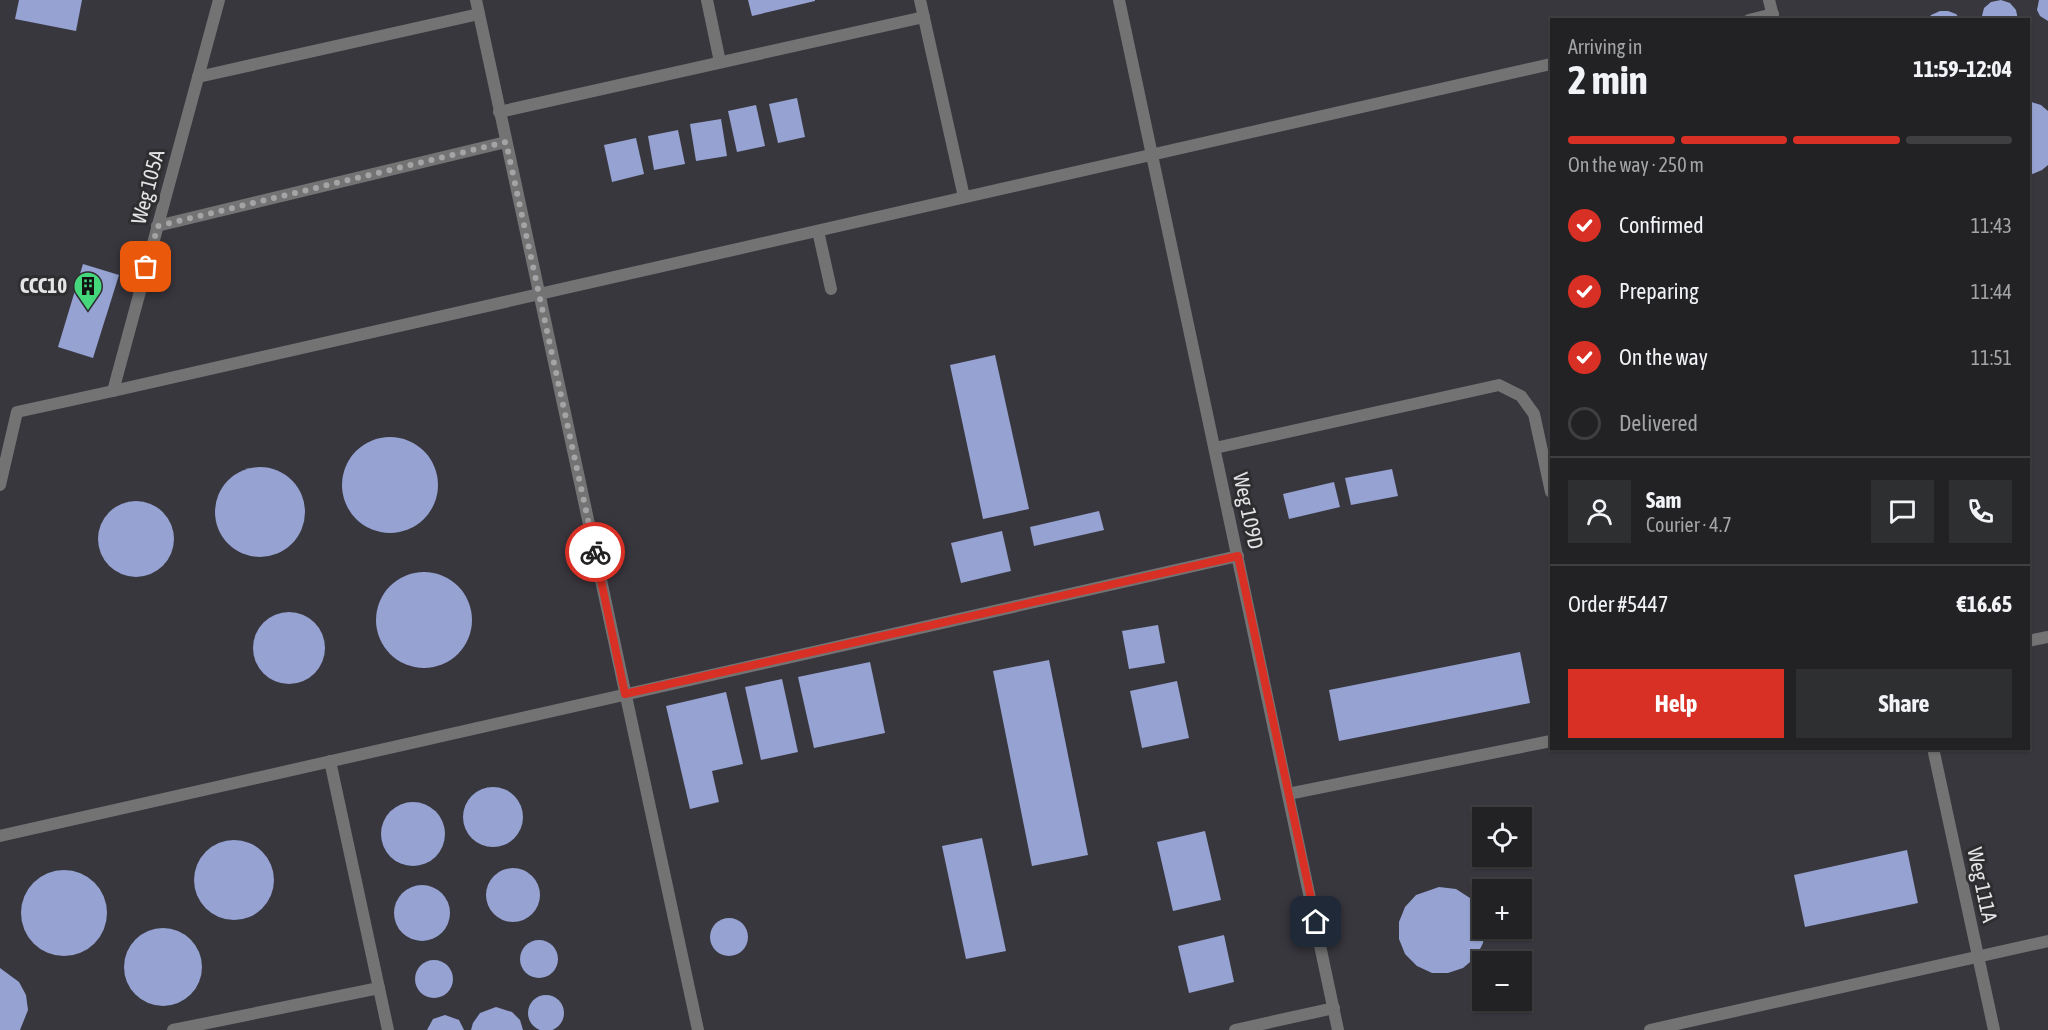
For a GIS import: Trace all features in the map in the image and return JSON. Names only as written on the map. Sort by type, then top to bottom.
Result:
[{"type":"lane","name":"Weg 105A","points":[[113,390],[219,0]]},
{"type":"lane","points":[[476,0],[698,1030]]},
{"type":"lane","points":[[707,0],[720,62]]},
{"type":"lane","points":[[920,0],[964,197]]},
{"type":"lane","name":"Weg 109D","points":[[1119,0],[1338,1030]]},
{"type":"lane","points":[[1769,0],[1773,17]]},
{"type":"lane","points":[[198,77],[479,15]]},
{"type":"lane","points":[[499,112],[924,17]]},
{"type":"lane","points":[[0,485],[17,412],[1550,64]]},
{"type":"lane","points":[[158,226],[506,142]]},
{"type":"lane","points":[[818,231],[831,289]]},
{"type":"lane","points":[[1215,448],[1498,385],[1521,396],[1534,414],[1550,487]]},
{"type":"lane","points":[[0,836],[1238,556]]},
{"type":"lane","points":[[2030,641],[2048,637]]},
{"type":"lane","points":[[1288,794],[1550,741]]},
{"type":"lane","name":"Weg 111A","points":[[1933,750],[1994,1030]]},
{"type":"lane","points":[[330,761],[388,1030]]},
{"type":"lane","points":[[1650,1030],[2048,941]]},
{"type":"lane","points":[[173,1030],[379,988]]},
{"type":"lane","points":[[1235,1030],[1334,1008]]},
{"type":"shaded area","points":[[0,0],[2048,0],[2048,1030],[0,1030]]},
{"type":"building","points":[[19,0],[82,0],[76,31],[15,19]]},
{"type":"building","points":[[748,0],[815,0],[815,1],[752,16]]},
{"type":"building","points":[[2001,0],[2010,3],[2016,10],[2018,18],[1982,18],[1984,8],[1991,2]]},
{"type":"building","points":[[2039,0],[2048,0],[2048,21],[2040,16],[2037,10]]},
{"type":"building","points":[[1940,11],[1948,11],[1959,18],[1929,18]]},
{"type":"building","points":[[797,98],[805,137],[778,143],[769,104]]},
{"type":"building","points":[[2030,102],[2041,105],[2048,111],[2048,165],[2030,175]]},
{"type":"building","points":[[756,105],[765,146],[737,152],[728,111]]},
{"type":"building","points":[[721,119],[727,156],[696,161],[690,124]]},
{"type":"building","points":[[678,130],[685,164],[654,170],[648,136]]},
{"type":"building","points":[[636,138],[644,174],[612,182],[604,145]]},
{"type":"building","name":"CCC10","points":[[83,264],[119,275],[93,358],[58,347]]},
{"type":"building","points":[[995,355],[1029,509],[983,519],[950,365]]},
{"type":"building","points":[[390,437],[408,441],[424,451],[434,467],[438,485],[434,503],[424,519],[408,529],[390,533],[372,529],[356,519],[346,503],[342,485],[346,467],[356,451],[372,441]]},
{"type":"building","points":[[260,467],[277,471],[292,480],[301,495],[305,512],[301,529],[292,544],[277,553],[260,557],[243,553],[228,544],[219,529],[215,512],[219,495],[228,480],[243,471]]},
{"type":"building","points":[[1392,469],[1398,496],[1351,505],[1345,478]]},
{"type":"building","points":[[1334,482],[1340,507],[1289,519],[1283,494]]},
{"type":"building","points":[[136,501],[150,504],[163,512],[171,525],[174,539],[171,553],[163,566],[150,574],[136,577],[122,574],[109,566],[101,553],[98,539],[101,525],[109,512],[122,504]]},
{"type":"building","points":[[1099,511],[1104,530],[1034,546],[1030,527]]},
{"type":"building","points":[[1002,531],[1011,571],[961,583],[951,543]]},
{"type":"building","points":[[415,572],[433,572],[451,580],[464,593],[472,611],[469,639],[451,660],[433,668],[415,668],[397,660],[384,647],[376,629],[376,611],[384,593],[397,580]]},
{"type":"building","points":[[289,612],[303,615],[315,622],[322,634],[325,648],[322,662],[315,674],[303,681],[289,684],[275,681],[263,674],[256,662],[253,648],[256,634],[263,622],[275,615]]},
{"type":"building","points":[[1158,625],[1165,663],[1129,669],[1122,631]]},
{"type":"building","points":[[1520,652],[1530,703],[1339,741],[1329,690]]},
{"type":"building","points":[[1049,660],[1088,855],[1032,866],[993,671]]},
{"type":"building","points":[[870,662],[885,733],[814,748],[798,677]]},
{"type":"building","points":[[782,679],[798,752],[761,760],[745,687]]},
{"type":"building","points":[[1177,681],[1189,738],[1142,748],[1130,691]]},
{"type":"building","points":[[726,692],[743,764],[712,771],[719,802],[690,809],[666,706]]},
{"type":"building","points":[[493,787],[514,796],[523,817],[514,838],[493,847],[472,838],[463,817],[472,796]]},
{"type":"building","points":[[407,802],[419,802],[436,811],[443,822],[445,834],[443,846],[436,857],[419,866],[407,866],[395,861],[386,852],[381,840],[381,828],[386,816],[395,807]]},
{"type":"building","points":[[1205,831],[1221,900],[1173,911],[1157,842]]},
{"type":"building","points":[[982,838],[1006,951],[966,959],[942,846]]},
{"type":"building","points":[[234,840],[249,843],[262,852],[271,865],[274,880],[271,895],[262,908],[249,917],[234,920],[219,917],[206,908],[197,895],[194,880],[197,865],[206,852],[219,843]]},
{"type":"building","points":[[1907,850],[1918,903],[1805,927],[1794,875]]},
{"type":"building","points":[[513,868],[523,870],[532,876],[538,885],[540,895],[538,905],[532,914],[523,920],[513,922],[503,920],[494,914],[488,905],[486,895],[488,885],[494,876],[503,870]]},
{"type":"building","points":[[64,870],[88,877],[100,889],[107,913],[100,937],[88,949],[64,956],[40,949],[28,937],[21,913],[28,889],[40,877]]},
{"type":"building","points":[[417,885],[427,885],[442,893],[448,902],[450,913],[448,924],[442,933],[427,941],[417,941],[406,936],[399,929],[394,918],[394,908],[399,897],[406,890]]},
{"type":"building","points":[[1439,887],[1456,889],[1472,900],[1472,939],[1484,939],[1479,951],[1472,951],[1472,960],[1463,968],[1448,973],[1432,973],[1417,966],[1405,954],[1399,939],[1399,922],[1405,907],[1416,895]]},
{"type":"building","points":[[729,918],[743,923],[748,937],[743,951],[729,956],[715,951],[710,937],[715,923]]},
{"type":"building","points":[[163,928],[178,931],[191,939],[199,952],[202,967],[199,982],[191,995],[178,1003],[163,1006],[148,1003],[135,995],[127,982],[124,967],[127,952],[135,939],[148,931]]},
{"type":"building","points":[[1224,935],[1234,982],[1189,993],[1178,946]]},
{"type":"building","points":[[539,940],[552,946],[558,959],[552,972],[539,978],[526,972],[520,959],[526,946]]},
{"type":"building","points":[[434,960],[447,966],[453,979],[447,992],[434,998],[421,992],[415,979],[421,966]]},
{"type":"building","points":[[0,968],[19,982],[26,995],[28,1010],[20,1030],[0,1030]]},
{"type":"building","points":[[546,995],[559,1000],[564,1013],[559,1026],[546,1031],[533,1026],[528,1013],[533,1000]]},
{"type":"building","points":[[496,1007],[512,1012],[520,1020],[523,1030],[471,1030],[480,1013]]},
{"type":"building","points":[[445,1015],[459,1020],[464,1030],[427,1030],[433,1019]]},
{"type":"way so far","points":[[146,267],[158,226],[506,142],[595,552]]},
{"type":"place","name":"CCC10","points":[[88,312]]},
{"type":"route","points":[[595,552],[625,694],[1238,556],[1316,922]]}]
